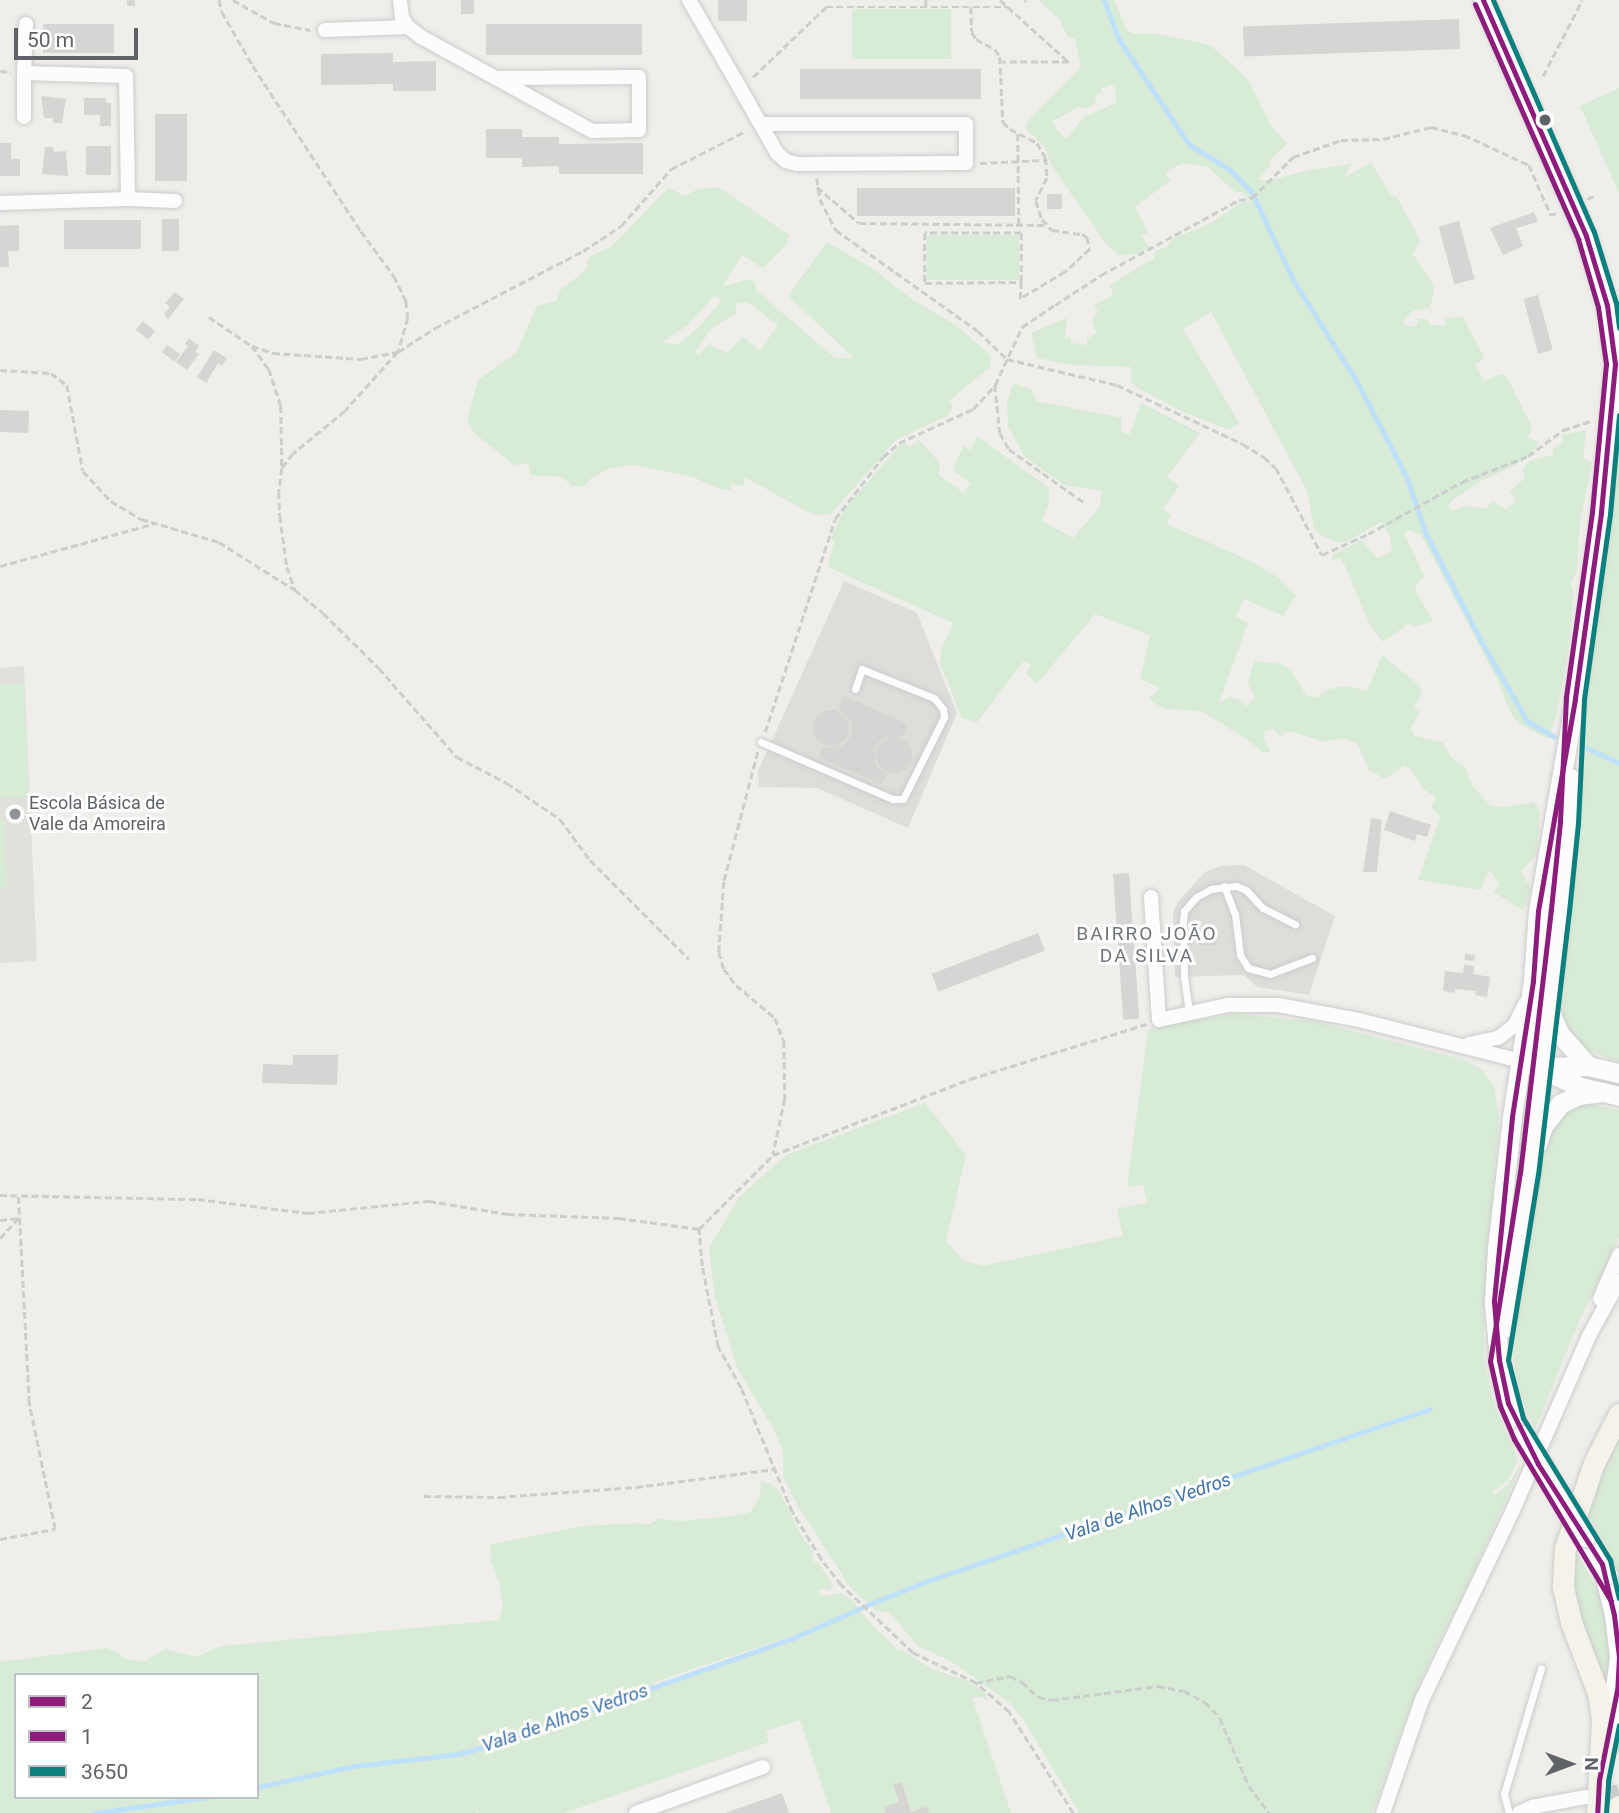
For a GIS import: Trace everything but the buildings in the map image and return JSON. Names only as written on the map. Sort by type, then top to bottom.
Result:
[{"type":"main road","points":[[1483,0],[1582,226],[1606,305],[1615,364],[1614,413],[1575,699],[1538,911],[1533,981],[1497,1249],[1494,1302],[1499,1360],[1508,1403],[1522,1435],[1602,1564],[1619,1597]]},
{"type":"main road","points":[[1499,1360],[1529,1173],[1569,823],[1575,699]]},
{"type":"main road","points":[[1548,1007],[1559,1033],[1588,1066]]},
{"type":"main road","points":[[1521,1062],[1540,1067],[1568,1082],[1610,1094]]},
{"type":"main road","points":[[1540,1067],[1588,1066],[1619,1073]]},
{"type":"main road","points":[[1529,1173],[1543,1126],[1551,1113],[1578,1095],[1610,1094]]},
{"type":"main road","points":[[1594,1797],[1602,1720],[1598,1693],[1571,1622],[1563,1586],[1566,1548],[1594,1463],[1619,1414]]},
{"type":"main road","points":[[1594,1797],[1609,1742],[1619,1657],[1615,1615],[1602,1564]]},
{"type":"main road","points":[[1618,1813],[1619,1806]]},
{"type":"street","points":[[400,0],[402,18],[408,27],[496,78],[592,131],[639,130],[639,77],[496,78]]},
{"type":"street","points":[[689,0],[777,153],[786,161],[817,164],[966,163],[966,124],[761,124]]},
{"type":"street","points":[[24,117],[26,24]]},
{"type":"street","points":[[325,30],[408,27]]},
{"type":"street","points":[[24,73],[126,76],[128,199]]},
{"type":"street","points":[[0,203],[128,199],[175,201]]},
{"type":"street","points":[[1606,305],[1619,335]]},
{"type":"street","points":[[1151,897],[1159,1020],[1228,1005],[1278,1005],[1458,1045],[1521,1062]]},
{"type":"street","points":[[1458,1045],[1498,1038],[1514,1026],[1533,981]]},
{"type":"street","points":[[1383,1813],[1422,1700],[1513,1510],[1619,1255]]},
{"type":"street","points":[[1571,1375],[1619,1281]]},
{"type":"street","points":[[636,1813],[763,1767]]},
{"type":"street","points":[[1519,1813],[1532,1807],[1594,1797]]},
{"type":"lane","points":[[761,742],[892,799],[903,799],[944,717],[943,709],[934,698],[862,669],[855,689]]},
{"type":"lane","points":[[1224,886],[1235,914],[1240,955],[1248,968],[1270,974],[1312,958]]},
{"type":"lane","points":[[1189,1012],[1184,976],[1184,911],[1196,897],[1224,886],[1246,890],[1264,908],[1295,924]]},
{"type":"lane","points":[[1508,1813],[1504,1794],[1541,1668]]},
{"type":"path","points":[[219,0],[222,12],[260,77],[361,231],[394,276],[405,301],[408,318],[398,352]]},
{"type":"path","points":[[233,0],[274,23],[294,29],[325,30]]},
{"type":"path","points":[[827,0],[827,7]]},
{"type":"path","points":[[887,0],[887,7]]},
{"type":"path","points":[[926,0],[926,7]]},
{"type":"path","points":[[999,0],[1069,62],[1002,62]]},
{"type":"path","points":[[1543,76],[1582,0]]},
{"type":"path","points":[[740,88],[827,7],[1008,7]]},
{"type":"path","points":[[971,7],[972,32],[976,39],[995,50],[1000,57],[1003,122],[1018,134],[1037,143],[1046,160],[1047,177],[1036,201],[1046,225]]},
{"type":"path","points":[[282,468],[293,454],[345,411],[398,352],[435,328],[583,251],[621,226],[671,169],[761,124]]},
{"type":"path","points":[[773,1155],[785,1099],[783,1041],[775,1018],[736,985],[724,969],[719,952],[724,883],[761,742],[835,519],[883,457],[900,443],[973,409],[995,386],[1022,327],[1101,275],[1239,200],[1252,198],[1282,165],[1319,145],[1340,139],[1384,139],[1427,127],[1464,135],[1529,165]]},
{"type":"path","points":[[1018,134],[1019,225]]},
{"type":"path","points":[[966,163],[1046,160]]},
{"type":"path","points":[[817,164],[817,187],[824,211],[836,230],[978,331],[1007,359],[1117,385],[1243,444],[1276,467],[1322,555],[1368,534],[1462,482],[1528,456],[1563,430],[1614,413]]},
{"type":"path","points":[[817,187],[859,223],[1046,225],[1057,232],[1082,234],[1087,237],[1088,254],[1065,272],[1020,299],[1021,282],[1021,233],[925,233],[925,283],[1021,282]]},
{"type":"path","points":[[209,317],[252,345],[273,353],[361,359],[398,352]]},
{"type":"path","points":[[252,345],[270,369],[281,406],[280,516],[287,567],[295,590]]},
{"type":"path","points":[[0,370],[51,373],[67,386],[83,471],[111,501],[141,519],[219,542],[295,590],[323,613],[379,668],[457,757],[507,783],[560,819],[590,860],[689,959]]},
{"type":"path","points":[[995,386],[1000,433],[1009,449],[1086,504]]},
{"type":"path","points":[[0,566],[156,523]]},
{"type":"path","points":[[1073,1813],[1009,1712],[976,1683],[914,1653],[841,1585],[792,1512],[741,1388],[718,1347],[702,1266],[699,1229],[773,1155],[970,1079],[1159,1020]]},
{"type":"path","points":[[0,1195],[198,1199],[308,1213],[429,1201],[508,1214],[620,1218],[699,1229]]},
{"type":"path","points":[[0,1539],[55,1529],[29,1403],[18,1196]]},
{"type":"path","points":[[0,1220],[19,1218]]},
{"type":"path","points":[[0,1239],[19,1218]]},
{"type":"path","points":[[424,1496],[499,1497],[636,1487],[776,1469]]},
{"type":"path","points":[[976,1683],[1010,1676],[1022,1682],[1038,1697],[1052,1700],[1158,1686],[1184,1691],[1205,1702],[1220,1718],[1249,1786],[1269,1813]]},
{"type":"shaded area","points":[[844,581],[917,613],[957,713],[908,828],[817,788],[759,787],[758,771]]},
{"type":"shaded area","name":"Escola Básica de Vale da Amoreira","points":[[24,666],[37,961],[0,963],[0,668]]},
{"type":"shaded area","points":[[1244,865],[1335,916],[1309,995],[1257,987],[1244,975],[1175,977],[1173,912],[1178,902],[1205,872],[1220,866]]},
{"type":"green space","points":[[1038,0],[1114,0],[1126,29],[1132,34],[1159,34],[1210,45],[1247,78],[1271,125],[1287,144],[1269,161],[1271,165],[1258,180],[1352,164],[1343,178],[1371,163],[1391,195],[1397,197],[1420,240],[1413,254],[1435,287],[1430,308],[1413,311],[1403,321],[1406,326],[1417,326],[1418,319],[1427,319],[1430,325],[1445,325],[1446,318],[1463,317],[1484,358],[1475,365],[1484,381],[1502,374],[1508,379],[1532,427],[1528,438],[1538,441],[1537,447],[1523,461],[1481,481],[1453,500],[1448,505],[1452,512],[1463,506],[1486,508],[1493,501],[1505,509],[1516,502],[1510,491],[1524,479],[1523,467],[1529,461],[1553,455],[1553,449],[1563,441],[1562,435],[1586,430],[1583,458],[1592,463],[1580,522],[1577,570],[1571,584],[1574,593],[1567,659],[1556,717],[1548,739],[1519,724],[1512,715],[1497,679],[1421,535],[1410,530],[1404,534],[1425,577],[1417,583],[1415,590],[1433,621],[1414,627],[1408,624],[1383,642],[1370,625],[1344,564],[1340,558],[1331,560],[1333,555],[1362,540],[1377,558],[1385,555],[1392,551],[1390,537],[1381,522],[1348,541],[1338,543],[1319,534],[1314,528],[1307,491],[1211,312],[1183,329],[1239,423],[1230,430],[1183,412],[1136,387],[1131,382],[1131,367],[1072,365],[1037,358],[1031,333],[1067,318],[1065,338],[1070,337],[1072,343],[1087,345],[1087,339],[1096,333],[1092,319],[1098,312],[1094,305],[1113,295],[1110,285],[1154,258],[1155,251],[1167,247],[1173,238],[1210,224],[1240,203],[1251,201],[1242,192],[1235,192],[1208,167],[1184,163],[1170,169],[1165,174],[1171,180],[1135,207],[1148,232],[1141,236],[1149,247],[1137,254],[1118,255],[1106,244],[1051,165],[1045,147],[1026,129],[1027,122],[1081,67],[1075,39],[1067,36],[1059,19]],"holes":[[[1115,84],[1116,103],[1084,117],[1066,139],[1053,121],[1079,107],[1088,108],[1095,104],[1096,95],[1102,93],[1101,88]]]},
{"type":"green space","points":[[852,9],[951,9],[951,59],[852,59]]},
{"type":"green space","points":[[1619,88],[1619,193],[1580,106]]},
{"type":"green space","points":[[718,187],[789,235],[786,245],[763,268],[742,255],[723,286],[750,279],[755,283],[756,290],[835,358],[854,358],[788,296],[827,242],[872,268],[913,300],[954,324],[991,355],[990,367],[949,401],[952,405],[949,415],[896,440],[831,514],[816,515],[806,511],[745,477],[744,486],[732,484],[730,490],[722,490],[693,477],[633,465],[610,468],[590,479],[585,486],[572,486],[562,477],[531,475],[528,463],[514,465],[474,433],[467,421],[478,380],[516,353],[537,306],[557,301],[559,291],[586,270],[589,257],[612,246],[668,188],[685,196],[698,189]],"holes":[[[715,295],[721,301],[698,328],[678,344],[662,343],[689,324]],[[747,302],[778,325],[760,350],[742,337],[727,353],[709,344],[699,355],[695,352],[711,329],[736,313],[736,304]]]},
{"type":"green space","points":[[927,235],[1019,235],[1019,280],[927,280]]},
{"type":"green space","points":[[1013,383],[1032,390],[1036,401],[1122,418],[1121,431],[1130,435],[1141,403],[1200,433],[1167,477],[1179,486],[1163,509],[1171,514],[1167,524],[1255,563],[1279,578],[1296,595],[1283,616],[1244,599],[1236,617],[1248,623],[1219,703],[1229,697],[1238,699],[1246,706],[1255,698],[1248,683],[1254,661],[1281,664],[1291,670],[1306,695],[1316,698],[1329,689],[1347,686],[1367,691],[1382,655],[1420,686],[1422,693],[1414,707],[1420,712],[1411,728],[1414,736],[1442,742],[1451,757],[1465,767],[1473,787],[1491,806],[1533,802],[1540,810],[1537,854],[1521,871],[1531,889],[1523,911],[1494,892],[1499,883],[1489,870],[1481,890],[1418,880],[1440,817],[1432,807],[1436,797],[1423,789],[1410,768],[1404,766],[1385,779],[1369,770],[1357,743],[1343,738],[1325,742],[1292,732],[1285,732],[1280,737],[1273,728],[1265,732],[1264,739],[1271,751],[1263,753],[1202,711],[1166,709],[1149,698],[1160,688],[1140,679],[1150,635],[1095,614],[1037,684],[1026,674],[1031,665],[1024,661],[977,722],[962,718],[940,663],[941,650],[953,623],[828,567],[834,542],[831,539],[844,509],[901,444],[906,443],[910,447],[919,440],[940,463],[939,475],[964,493],[971,484],[953,470],[963,446],[971,450],[977,436],[1049,488],[1049,502],[1042,521],[1073,538],[1099,508],[1102,491],[1064,485],[1024,456],[1008,426],[1007,404]]},
{"type":"green space","points":[[1619,458],[1619,1062],[1578,1047],[1560,1016],[1587,702]]},
{"type":"green space","points":[[24,683],[29,797],[0,798],[0,684]]},
{"type":"green space","points":[[0,820],[4,820],[7,888],[0,888]]},
{"type":"green space","points":[[1235,1014],[1313,1021],[1465,1060],[1482,1070],[1494,1086],[1499,1117],[1484,1308],[1484,1357],[1494,1405],[1518,1460],[1508,1480],[1493,1492],[1493,1496],[1508,1484],[1521,1465],[1478,1563],[1421,1679],[1372,1813],[1079,1813],[1023,1719],[1010,1703],[952,1662],[918,1646],[889,1612],[876,1611],[850,1587],[799,1508],[783,1477],[783,1453],[777,1435],[738,1370],[715,1298],[709,1248],[739,1197],[786,1155],[925,1103],[966,1155],[946,1241],[964,1261],[982,1266],[1123,1236],[1117,1209],[1147,1203],[1143,1185],[1127,1187],[1148,1030],[1184,1019],[1187,1021]]},
{"type":"green space","points":[[1585,1103],[1619,1110],[1619,1238],[1578,1324],[1535,1429],[1518,1390],[1510,1333],[1544,1137],[1567,1108]]},
{"type":"green space","points":[[1619,1432],[1619,1571],[1587,1511]]},
{"type":"green space","points":[[761,1481],[772,1484],[780,1493],[802,1537],[813,1551],[813,1561],[818,1562],[833,1585],[830,1591],[822,1588],[818,1591],[822,1596],[841,1593],[853,1601],[870,1623],[899,1651],[901,1649],[932,1669],[965,1680],[986,1693],[988,1701],[982,1697],[972,1697],[1011,1813],[929,1813],[925,1806],[911,1812],[902,1782],[894,1785],[899,1802],[886,1813],[831,1813],[800,1720],[766,1731],[769,1742],[565,1813],[479,1813],[476,1808],[477,1813],[0,1813],[0,1662],[106,1648],[118,1652],[123,1658],[143,1662],[165,1649],[196,1657],[221,1646],[499,1620],[503,1606],[499,1582],[491,1562],[490,1544],[584,1526],[638,1523],[648,1525],[659,1519],[681,1521],[751,1512],[760,1496]],"holes":[[[834,1622],[805,1637],[655,1688],[654,1682]]]},
{"type":"green space","points":[[1573,1545],[1600,1595],[1610,1633],[1610,1685],[1603,1686],[1573,1607]]},
{"type":"waterway","points":[[1104,0],[1118,38],[1190,145],[1229,169],[1251,191],[1293,280],[1357,382],[1406,476],[1426,534],[1482,643],[1527,721],[1555,737]]},
{"type":"waterway","points":[[1587,748],[1619,763]]},
{"type":"waterway","name":"Vala de Alhos Vedros","points":[[867,1605],[930,1580],[1430,1409]]},
{"type":"waterway","name":"Vala de Alhos Vedros","points":[[259,1787],[355,1766],[458,1754],[481,1748],[791,1639],[861,1608]]},
{"type":"waterway","name":"Vala de Alhos Vedros","points":[[94,1813],[194,1799]]},
{"type":"tunnel","points":[[1589,1796],[1619,1791]]},
{"type":"transit line","name":"2","points":[[1483,0],[1586,236],[1607,305],[1615,364],[1601,513],[1575,699],[1538,911],[1533,981],[1512,1117],[1494,1302],[1499,1360],[1508,1403],[1538,1464],[1602,1564],[1614,1615],[1619,1657],[1617,1690],[1599,1780],[1597,1813]]},
{"type":"transit line","name":"3650","points":[[1493,0],[1594,232],[1616,303],[1619,328]]},
{"type":"transit line","name":"1","points":[[1475,4],[1578,239],[1598,307],[1606,364],[1592,512],[1566,698],[1560,822],[1551,909],[1520,1172],[1490,1361],[1500,1406],[1514,1439],[1611,1601]]},
{"type":"transit line","name":"3650","points":[[1619,415],[1610,514],[1584,700],[1578,823],[1569,911],[1538,1174],[1508,1360],[1523,1418],[1610,1560],[1619,1598]]},
{"type":"transit line","name":"3650","points":[[1606,1813],[1608,1781],[1619,1725]]},
{"type":"place","name":"Escola Básica de Vale da Amoreira","points":[[15,814]]},
{"type":"district","name":"BAIRRO JOÃO DA SILVA","points":[[1147,945]]}]
